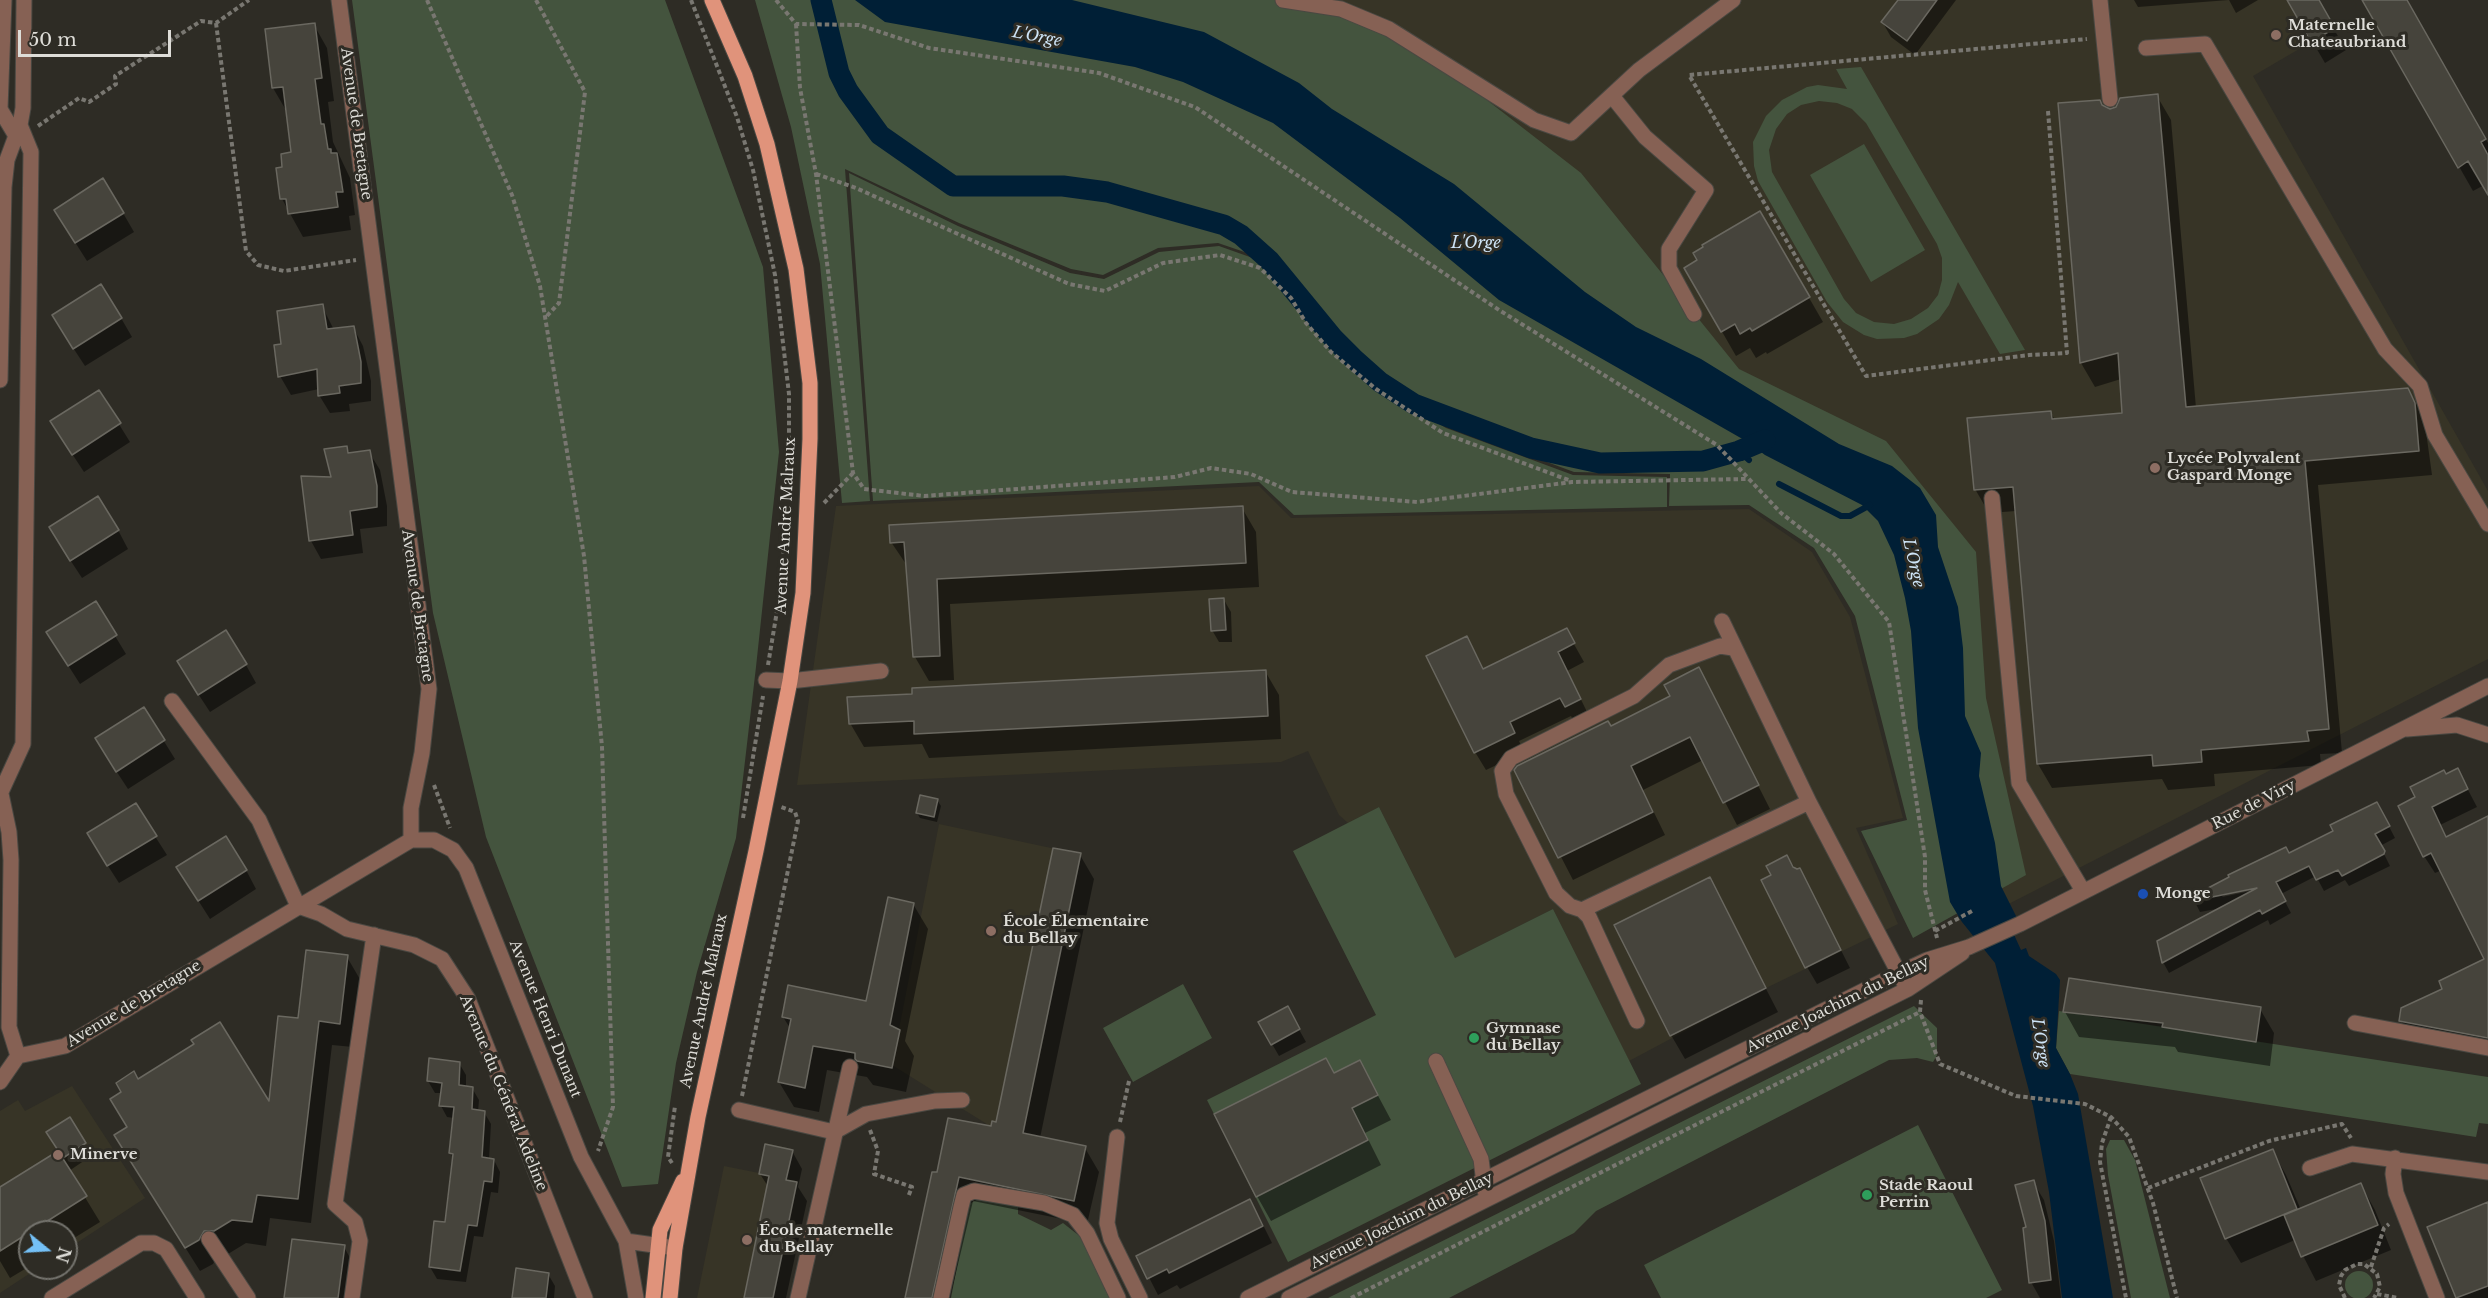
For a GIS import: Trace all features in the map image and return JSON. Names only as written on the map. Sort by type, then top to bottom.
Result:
[{"type":"main road","name":"Avenue André Malraux","points":[[675,1248],[712,1042],[756,851],[790,681],[803,592],[807,515],[810,394],[796,268],[767,144],[745,76],[712,0]]},
{"type":"main road","name":"Avenue André Malraux","points":[[658,1246],[660,1230],[690,1165]]},
{"type":"main road","points":[[653,1298],[658,1246]]},
{"type":"main road","points":[[670,1298],[675,1248]]},
{"type":"street","points":[[4,0],[0,109],[31,152],[23,744],[0,791],[9,832],[11,860],[9,1027],[18,1056]]},
{"type":"street","points":[[0,380],[4,148],[18,131],[24,0]]},
{"type":"street","name":"Avenue de Bretagne","points":[[18,1056],[65,1046],[411,840],[411,808],[422,753],[429,689],[339,0]]},
{"type":"street","points":[[1282,0],[1341,9],[1389,29],[1534,120],[1571,133],[1639,70],[1733,0]]},
{"type":"street","points":[[2100,0],[2110,99]]},
{"type":"street","points":[[2146,48],[2205,44],[2385,349],[2420,386],[2435,435],[2488,524]]},
{"type":"street","points":[[1612,96],[1645,137],[1706,190],[1669,249],[1669,268],[1694,314]]},
{"type":"street","points":[[1992,498],[2019,783],[2083,891]]},
{"type":"street","points":[[1722,621],[1809,802],[1908,988]]},
{"type":"street","points":[[1637,1021],[1596,929],[1582,910],[1570,906],[1556,893],[1506,794],[1503,778],[1504,766],[1511,758],[1634,696],[1645,689],[1658,673],[1679,660],[1720,646],[1733,648]]},
{"type":"street","points":[[766,680],[790,681],[881,671]]},
{"type":"street","name":"Rue de Viry","points":[[1969,947],[2020,924],[2488,686]]},
{"type":"street","points":[[172,701],[259,820],[298,906]]},
{"type":"street","points":[[2401,730],[2457,725],[2488,735]]},
{"type":"street","points":[[1582,910],[1809,802]]},
{"type":"street","name":"Avenue Henri Dunant","points":[[411,840],[434,840],[453,850],[466,868],[590,1175],[626,1241],[636,1298]]},
{"type":"street","name":"Avenue du Général Adeline","points":[[298,906],[321,914],[347,929],[414,945],[442,959],[468,999],[585,1298]]},
{"type":"street","points":[[352,1298],[360,1241],[355,1222],[335,1204],[374,935]]},
{"type":"street","name":"Avenue Joachim du Bellay","points":[[1248,1298],[1899,973],[1928,960],[1969,947]]},
{"type":"street","name":"Avenue Joachim du Bellay","points":[[1289,1298],[1908,988],[1969,947]]},
{"type":"street","points":[[2355,1023],[2488,1048]]},
{"type":"street","points":[[0,1044],[18,1056]]},
{"type":"street","points":[[0,1082],[18,1056]]},
{"type":"street","points":[[1437,1061],[1481,1159],[1482,1183],[1487,1199]]},
{"type":"street","points":[[798,1298],[850,1067]]},
{"type":"street","points":[[739,1110],[834,1132],[865,1114],[935,1101],[962,1100]]},
{"type":"street","points":[[1117,1137],[1107,1223],[1111,1239],[1140,1298]]},
{"type":"street","points":[[2310,1168],[2352,1155],[2394,1158],[2488,1172]]},
{"type":"street","points":[[2394,1158],[2393,1174],[2396,1193],[2437,1298]]},
{"type":"street","points":[[941,1298],[964,1195],[974,1191],[1044,1203],[1073,1215],[1087,1233],[1118,1298]]},
{"type":"street","points":[[209,1239],[248,1298]]},
{"type":"street","points":[[626,1241],[675,1248]]},
{"type":"street","points":[[52,1298],[141,1243],[154,1243],[166,1249],[197,1298]]},
{"type":"path","points":[[18,131],[37,128],[80,98],[89,102],[116,84],[115,76],[201,21],[216,23],[249,0]]},
{"type":"path","points":[[427,0],[512,195],[540,286],[584,556],[602,747],[613,1107],[590,1175]]},
{"type":"path","points":[[536,0],[585,92],[560,303],[546,317]]},
{"type":"path","points":[[691,0],[737,117],[753,170],[776,275],[789,394],[789,481]]},
{"type":"path","points":[[776,0],[796,24],[800,88],[816,174],[853,473],[864,489],[924,496],[1175,477],[1211,468],[1251,474],[1292,492],[1417,502],[1572,482],[1747,479]]},
{"type":"path","points":[[216,23],[246,251],[258,265],[284,271],[371,257]]},
{"type":"path","points":[[796,24],[859,25],[929,48],[1099,73],[1195,107],[1499,310],[1717,445],[1781,513],[1834,554],[1889,622],[1924,846],[1925,890],[1937,938]]},
{"type":"path","points":[[2048,111],[2067,353],[2029,355],[1866,376],[1689,75],[2104,37]]},
{"type":"path","points":[[816,174],[856,188],[1069,284],[1105,291],[1163,263],[1220,255],[1260,268],[1291,298],[1306,323],[1331,352],[1376,389],[1443,433],[1572,482]]},
{"type":"path","points":[[742,828],[744,799],[780,594],[788,503]]},
{"type":"path","points":[[422,753],[454,837]]},
{"type":"path","points":[[739,1110],[798,821]]},
{"type":"path","points":[[1935,931],[1972,911]]},
{"type":"path","points":[[1351,1298],[1920,1012],[1940,1064],[2016,1096],[2085,1104],[2111,1117],[2129,1137],[2148,1188],[2177,1298]]},
{"type":"path","points":[[1117,1137],[1129,1082]]},
{"type":"path","points":[[675,1106],[668,1157],[674,1166],[675,1159]]},
{"type":"path","points":[[865,1114],[878,1151],[874,1174],[912,1187],[908,1197]]},
{"type":"path","points":[[2111,1117],[2100,1162],[2126,1298]]},
{"type":"path","points":[[2148,1188],[2269,1142],[2342,1124],[2364,1156]]},
{"type":"path","points":[[2371,1267],[2384,1228],[2404,1212]]},
{"type":"path","points":[[2345,1298],[2339,1285],[2345,1270],[2357,1264],[2371,1267],[2380,1280],[2376,1296],[2398,1298]]},
{"type":"shaded area","name":"Lycée Polyvalent Gaspard Monge","points":[[1107,0],[2319,0],[2335,28],[2253,76],[2488,491],[2488,659],[1987,915],[1919,544]]},
{"type":"shaded area","points":[[1259,486],[1291,518],[1749,509],[1812,552],[1850,617],[1903,818],[1856,828],[1898,924],[1766,988],[1629,1061],[1553,909],[1455,958],[1379,807],[1348,823],[1339,815],[1308,751],[1281,762],[797,785],[836,506]]},
{"type":"shaded area","name":"École Élementaire du Bellay","points":[[939,824],[1079,854],[1022,1132],[990,1126],[892,1065]]},
{"type":"shaded area","name":"Minerve","points":[[72,1086],[145,1198],[78,1242],[78,1220],[18,1220],[20,1280],[0,1293],[0,1111],[18,1100],[25,1111]]},
{"type":"shaded area","name":"École maternelle du Bellay","points":[[765,1143],[792,1149],[786,1179],[798,1181],[773,1298],[697,1298],[724,1166],[759,1173]]},
{"type":"green space","points":[[352,0],[665,0],[763,267],[779,452],[756,667],[736,838],[697,972],[676,1063],[658,1184],[622,1187],[486,837],[433,613]]},
{"type":"green space","points":[[755,0],[1296,0],[1416,45],[1581,173],[1739,369],[1886,441],[1976,552],[1986,698],[2026,875],[1913,938],[1861,831],[1907,820],[1855,616],[1814,548],[1749,505],[1669,506],[1670,474],[1574,472],[1447,425],[1379,383],[1335,347],[1311,320],[1296,293],[1265,259],[1218,243],[1158,248],[1103,275],[1071,269],[959,223],[845,169],[870,501],[842,503],[820,264],[791,127]]},
{"type":"green space","points":[[1861,67],[2025,350],[2000,354],[1958,282],[1949,305],[1939,319],[1917,334],[1904,338],[1877,339],[1864,335],[1843,322],[1827,302],[1758,181],[1754,166],[1753,142],[1766,116],[1782,100],[1807,87],[1818,85],[1847,89],[1836,69]],"holes":[[[1819,101],[1837,103],[1852,109],[1866,123],[1937,244],[1942,258],[1942,280],[1938,295],[1928,308],[1911,319],[1894,324],[1874,322],[1856,313],[1844,299],[1772,172],[1769,150],[1776,129],[1787,114],[1801,105]]]},
{"type":"green space","points":[[1864,144],[1925,250],[1871,282],[1810,175]]},
{"type":"green space","points":[[849,173],[958,226],[1070,273],[1104,279],[1159,252],[1219,246],[1264,262],[1294,295],[1310,321],[1333,348],[1377,386],[1446,428],[1573,475],[1667,477],[1667,507],[1294,515],[1259,482],[873,501]]},
{"type":"green space","name":"Gymnase du Bellay","points":[[1379,807],[1455,958],[1553,909],[1641,1084],[1288,1262],[1207,1100],[1376,1015],[1293,851]]},
{"type":"green space","points":[[1183,984],[1212,1038],[1133,1082],[1103,1028]]},
{"type":"green space","points":[[1914,1006],[1937,1028],[1937,1055],[1933,1062],[1917,1058],[1889,1060],[1596,1211],[1574,1233],[1449,1298],[1328,1298]]},
{"type":"green space","points":[[2059,1011],[2488,1077],[2488,1124],[2479,1123],[2476,1137],[2070,1074],[2056,1048]]},
{"type":"green space","name":"Stade Raoul Perrin","points":[[1918,1125],[2002,1290],[1986,1298],[1661,1298],[1644,1265]]},
{"type":"green space","points":[[2110,1140],[2124,1140],[2135,1160],[2170,1298],[2131,1298],[2108,1175],[2106,1149]]},
{"type":"green space","points":[[980,1198],[1018,1205],[1018,1214],[1051,1230],[1063,1223],[1082,1238],[1112,1298],[951,1298],[969,1204]]},
{"type":"green space","points":[[2359,1271],[2369,1275],[2373,1285],[2369,1295],[2359,1299],[2349,1295],[2345,1285],[2349,1275]]},
{"type":"water","name":"L'Orge","points":[[855,0],[1072,0],[1204,32],[1299,83],[1332,109],[1454,184],[1585,292],[1636,327],[1701,359],[1839,444],[1892,466],[1920,488],[1936,515],[1938,547],[1958,607],[1963,648],[1965,716],[1981,753],[1979,776],[1995,843],[2001,886],[2020,924],[2011,928],[2021,950],[2026,948],[2029,956],[2056,974],[2060,980],[2056,1048],[2078,1094],[2113,1298],[2062,1298],[2049,1192],[2033,1106],[1995,963],[1962,922],[1950,902],[1918,728],[1911,631],[1905,598],[1894,555],[1878,521],[1862,505],[1765,455],[1746,441],[1499,300],[1400,218],[1273,123],[1183,82],[1135,67],[885,22]]},
{"type":"building","points":[[1898,0],[1937,0],[1907,41],[1881,22]]},
{"type":"building","points":[[2287,0],[2319,0],[2335,28],[2311,42]]},
{"type":"building","points":[[2362,0],[2407,0],[2486,139],[2481,142],[2488,155],[2488,195],[2468,161],[2458,168]]},
{"type":"building","points":[[315,23],[322,78],[315,79],[321,124],[324,124],[328,149],[331,149],[331,153],[337,153],[343,192],[336,192],[338,207],[288,214],[286,199],[280,199],[276,168],[282,167],[281,154],[291,152],[283,87],[272,88],[265,29]]},
{"type":"building","points":[[2158,94],[2186,407],[2408,388],[2415,403],[2419,451],[2305,461],[2329,729],[2307,731],[2309,741],[2201,750],[2202,762],[2153,766],[2152,755],[2037,764],[2013,487],[1974,490],[1967,418],[2051,411],[2052,419],[2122,413],[2118,353],[2080,363],[2058,103],[2100,100],[2102,105],[2110,109],[2116,107],[2120,98]]},
{"type":"building","points":[[103,178],[124,213],[75,243],[54,210]]},
{"type":"building","points":[[1760,211],[1810,297],[1752,331],[1750,328],[1740,334],[1735,324],[1721,332],[1684,268],[1697,260],[1693,253],[1703,247],[1702,245]]},
{"type":"building","points":[[101,284],[122,318],[73,349],[52,315]]},
{"type":"building","points":[[323,304],[327,329],[354,326],[361,362],[361,383],[339,386],[340,393],[318,396],[317,369],[278,377],[274,345],[281,344],[277,311]]},
{"type":"building","points":[[99,390],[121,423],[72,455],[50,421]]},
{"type":"building","points":[[347,446],[348,453],[370,450],[377,486],[377,507],[350,511],[353,535],[309,541],[301,476],[331,477],[324,449]]},
{"type":"building","points":[[98,496],[119,530],[70,561],[49,527]]},
{"type":"building","points":[[1243,506],[1246,563],[937,579],[940,656],[913,657],[904,542],[890,543],[889,525]]},
{"type":"building","points":[[1224,598],[1226,630],[1211,631],[1209,599]]},
{"type":"building","points":[[96,601],[117,635],[68,666],[46,632]]},
{"type":"building","points":[[1567,628],[1575,643],[1558,652],[1581,699],[1565,707],[1560,698],[1510,722],[1515,733],[1474,753],[1426,656],[1467,636],[1483,669]]},
{"type":"building","points":[[226,630],[247,664],[198,695],[177,661]]},
{"type":"building","points":[[1699,667],[1759,785],[1723,803],[1690,737],[1631,766],[1653,812],[1558,858],[1514,770],[1517,766],[1608,721],[1611,726],[1670,696],[1664,685]]},
{"type":"building","points":[[1266,670],[1268,716],[914,734],[914,721],[849,724],[847,697],[912,694],[912,688]]},
{"type":"building","points":[[144,707],[165,740],[116,772],[95,738]]},
{"type":"building","points":[[2458,768],[2468,789],[2432,807],[2446,837],[2488,816],[2488,1038],[2399,1021],[2401,1008],[2442,989],[2439,981],[2484,959],[2431,853],[2423,857],[2398,806],[2415,797],[2410,787],[2444,770],[2446,774]]},
{"type":"building","points":[[920,795],[938,799],[934,817],[916,813]]},
{"type":"building","points":[[2377,802],[2390,826],[2375,834],[2385,851],[2384,854],[2342,876],[2338,870],[2316,880],[2309,866],[2276,882],[2286,901],[2262,914],[2260,910],[2162,963],[2157,941],[2257,888],[2192,901],[2191,897],[2229,877],[2228,875],[2286,847],[2289,853],[2333,831],[2330,825]]},
{"type":"building","points":[[136,803],[157,836],[107,866],[87,833]]},
{"type":"building","points":[[226,836],[247,870],[198,901],[176,867]]},
{"type":"building","points":[[1053,848],[1081,853],[1023,1133],[1086,1146],[1074,1201],[959,1177],[932,1298],[905,1298],[932,1172],[937,1172],[948,1118],[991,1126],[992,1121],[996,1122]]},
{"type":"building","points":[[1787,855],[1793,867],[1800,868],[1841,950],[1805,968],[1761,880],[1771,875],[1766,866]]},
{"type":"building","points":[[1710,877],[1766,988],[1670,1036],[1614,925]]},
{"type":"building","points":[[888,897],[914,903],[890,1025],[900,1030],[892,1068],[857,1061],[855,1053],[813,1046],[805,1088],[778,1082],[791,1019],[782,1017],[788,985],[866,1001]]},
{"type":"building","points":[[306,950],[348,955],[340,1024],[319,1021],[298,1199],[257,1195],[252,1222],[232,1220],[214,1231],[204,1231],[199,1240],[185,1248],[114,1135],[127,1127],[110,1099],[121,1092],[116,1083],[134,1071],[138,1079],[194,1044],[191,1040],[220,1022],[269,1101],[278,1016],[298,1018]]},
{"type":"building","points":[[2069,978],[2261,1007],[2256,1042],[2162,1027],[2163,1023],[2063,1012]]},
{"type":"building","points":[[1288,1006],[1300,1029],[1271,1045],[1258,1022]]},
{"type":"building","points":[[429,1058],[460,1062],[459,1085],[473,1087],[472,1109],[485,1111],[482,1157],[494,1159],[492,1182],[484,1181],[477,1226],[468,1225],[460,1271],[429,1267],[434,1221],[445,1222],[453,1154],[449,1153],[454,1107],[439,1106],[442,1083],[427,1081]]},
{"type":"building","points":[[1326,1058],[1334,1073],[1360,1060],[1378,1095],[1352,1108],[1368,1140],[1256,1197],[1214,1114]]},
{"type":"building","points":[[70,1117],[86,1143],[63,1158],[46,1132]]},
{"type":"building","points":[[765,1144],[793,1150],[786,1180],[797,1182],[773,1298],[744,1298],[769,1176],[759,1174]]},
{"type":"building","points":[[2273,1149],[2297,1209],[2225,1239],[2200,1178]]},
{"type":"building","points":[[58,1151],[87,1196],[49,1220],[18,1220],[18,1240],[0,1251],[0,1187]]},
{"type":"building","points":[[2034,1180],[2045,1221],[2051,1280],[2029,1283],[2023,1228],[2026,1227],[2015,1185]]},
{"type":"building","points":[[2361,1183],[2378,1225],[2301,1257],[2284,1215]]},
{"type":"building","points":[[1250,1199],[1263,1226],[1169,1273],[1167,1269],[1147,1279],[1136,1256]]},
{"type":"building","points":[[2488,1202],[2488,1286],[2456,1298],[2427,1227]]},
{"type":"building","points":[[292,1239],[345,1245],[338,1298],[284,1298]]},
{"type":"building","points":[[516,1268],[549,1273],[546,1298],[512,1298]]},
{"type":"waterway","points":[[821,0],[839,73],[848,91],[880,135],[953,186],[1063,186],[1107,192],[1224,225],[1241,235],[1269,260],[1333,338],[1353,358],[1380,382],[1414,404],[1531,448],[1600,463],[1703,461],[1739,451],[1765,440]]},
{"type":"waterway","points":[[1739,451],[1749,460]]},
{"type":"waterway","points":[[1779,484],[1841,516],[1850,516],[1870,505]]},
{"type":"place","name":"Maternelle Chateaubriand","points":[[2276,35]]},
{"type":"place","name":"Lycée Polyvalent Gaspard Monge","points":[[2155,468]]},
{"type":"place","name":"Monge","points":[[2143,894]]},
{"type":"place","name":"École Élementaire du Bellay","points":[[991,931]]},
{"type":"place","name":"Gymnase du Bellay","points":[[1474,1038]]},
{"type":"place","name":"Minerve","points":[[58,1155]]},
{"type":"place","name":"Stade Raoul Perrin","points":[[1867,1195]]},
{"type":"place","name":"École maternelle du Bellay","points":[[747,1240]]}]
